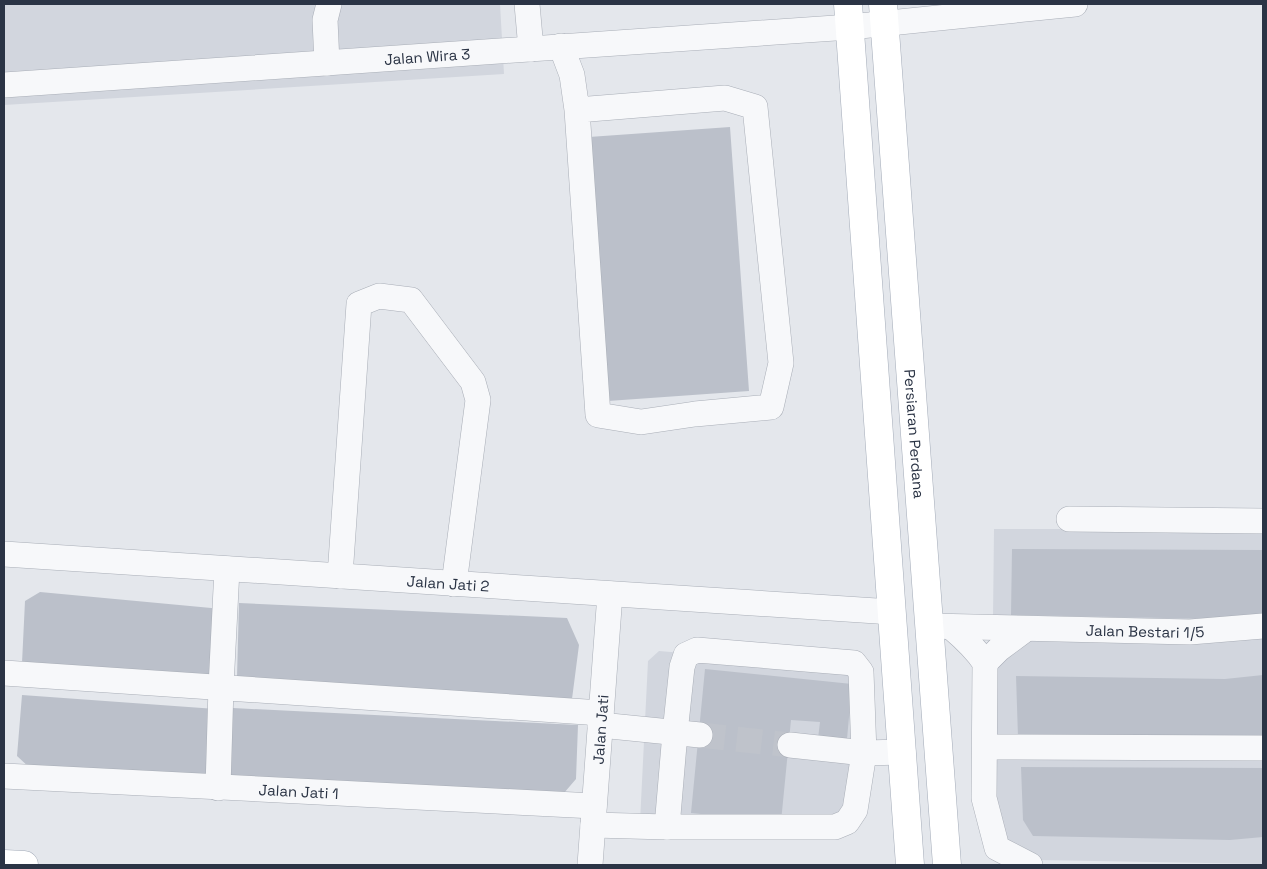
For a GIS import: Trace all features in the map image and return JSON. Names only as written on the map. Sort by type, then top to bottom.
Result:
[{"type":"main road","name":"Persiaran Perdana","points":[[884,14],[941,626],[948,864]]},
{"type":"main road","points":[[849,15],[902,752],[906,857]]},
{"type":"main road","points":[[4,864],[24,865]]},
{"type":"street","points":[[327,63],[324,20],[329,4]]},
{"type":"street","points":[[527,4],[531,49]]},
{"type":"street","name":"Jalan Wira 3","points":[[4,85],[531,49],[849,15],[1075,4]]},
{"type":"street","points":[[561,46],[572,75],[577,110],[598,415],[641,422],[695,414],[771,407],[781,363],[755,107],[725,98],[577,110]]},
{"type":"street","points":[[340,576],[359,304],[379,296],[411,300],[473,382],[478,400],[454,584]]},
{"type":"street","points":[[1069,519],[1263,522]]},
{"type":"street","name":"Jalan Jati 2","points":[[4,554],[892,612]]},
{"type":"street","points":[[218,788],[227,569]]},
{"type":"street","name":"Jalan Jati","points":[[590,865],[610,594]]},
{"type":"street","points":[[941,626],[969,642],[985,663],[984,798],[997,848],[1030,865]]},
{"type":"street","name":"Jalan Bestari 1/5","points":[[941,626],[1190,632],[1263,626]]},
{"type":"street","points":[[985,663],[999,648],[1026,628]]},
{"type":"street","name":"Jalan Jati 1","points":[[4,776],[218,788],[593,816],[667,827],[835,827],[848,822],[855,810],[864,752],[861,672],[854,663],[697,650],[686,654],[682,667],[675,733]]},
{"type":"street","points":[[4,673],[221,688],[600,719],[675,733],[700,735]]},
{"type":"street","points":[[667,827],[675,733]]},
{"type":"street","points":[[790,745],[864,752],[902,752]]},
{"type":"street","points":[[985,748],[1263,748]]},
{"type":"shaded area","points":[[4,4],[500,4],[504,74],[4,105]]},
{"type":"shaded area","points":[[994,529],[1263,529],[1263,864],[1038,860],[1004,842],[991,797]]},
{"type":"shaded area","points":[[659,651],[849,667],[857,758],[844,816],[640,822],[648,661]]},
{"type":"building","points":[[730,127],[749,391],[608,401],[589,137]]},
{"type":"building","points":[[1012,549],[1263,550],[1263,620],[1011,615]]},
{"type":"building","points":[[40,592],[222,609],[219,680],[22,663],[25,601]]},
{"type":"building","points":[[239,603],[567,618],[579,645],[572,699],[237,677]]},
{"type":"building","points":[[705,669],[852,684],[846,750],[817,747],[820,722],[791,720],[781,822],[691,813]]},
{"type":"building","points":[[1263,675],[1263,742],[1018,737],[1016,676],[1225,679]]},
{"type":"building","points":[[22,695],[216,709],[213,783],[31,769],[17,756]]},
{"type":"building","points":[[233,708],[578,725],[576,779],[558,800],[228,780]]},
{"type":"building","points":[[1021,767],[1263,768],[1263,837],[1230,840],[1033,836],[1023,820]]},
{"type":"tunnel","points":[[700,735],[790,745]]}]
